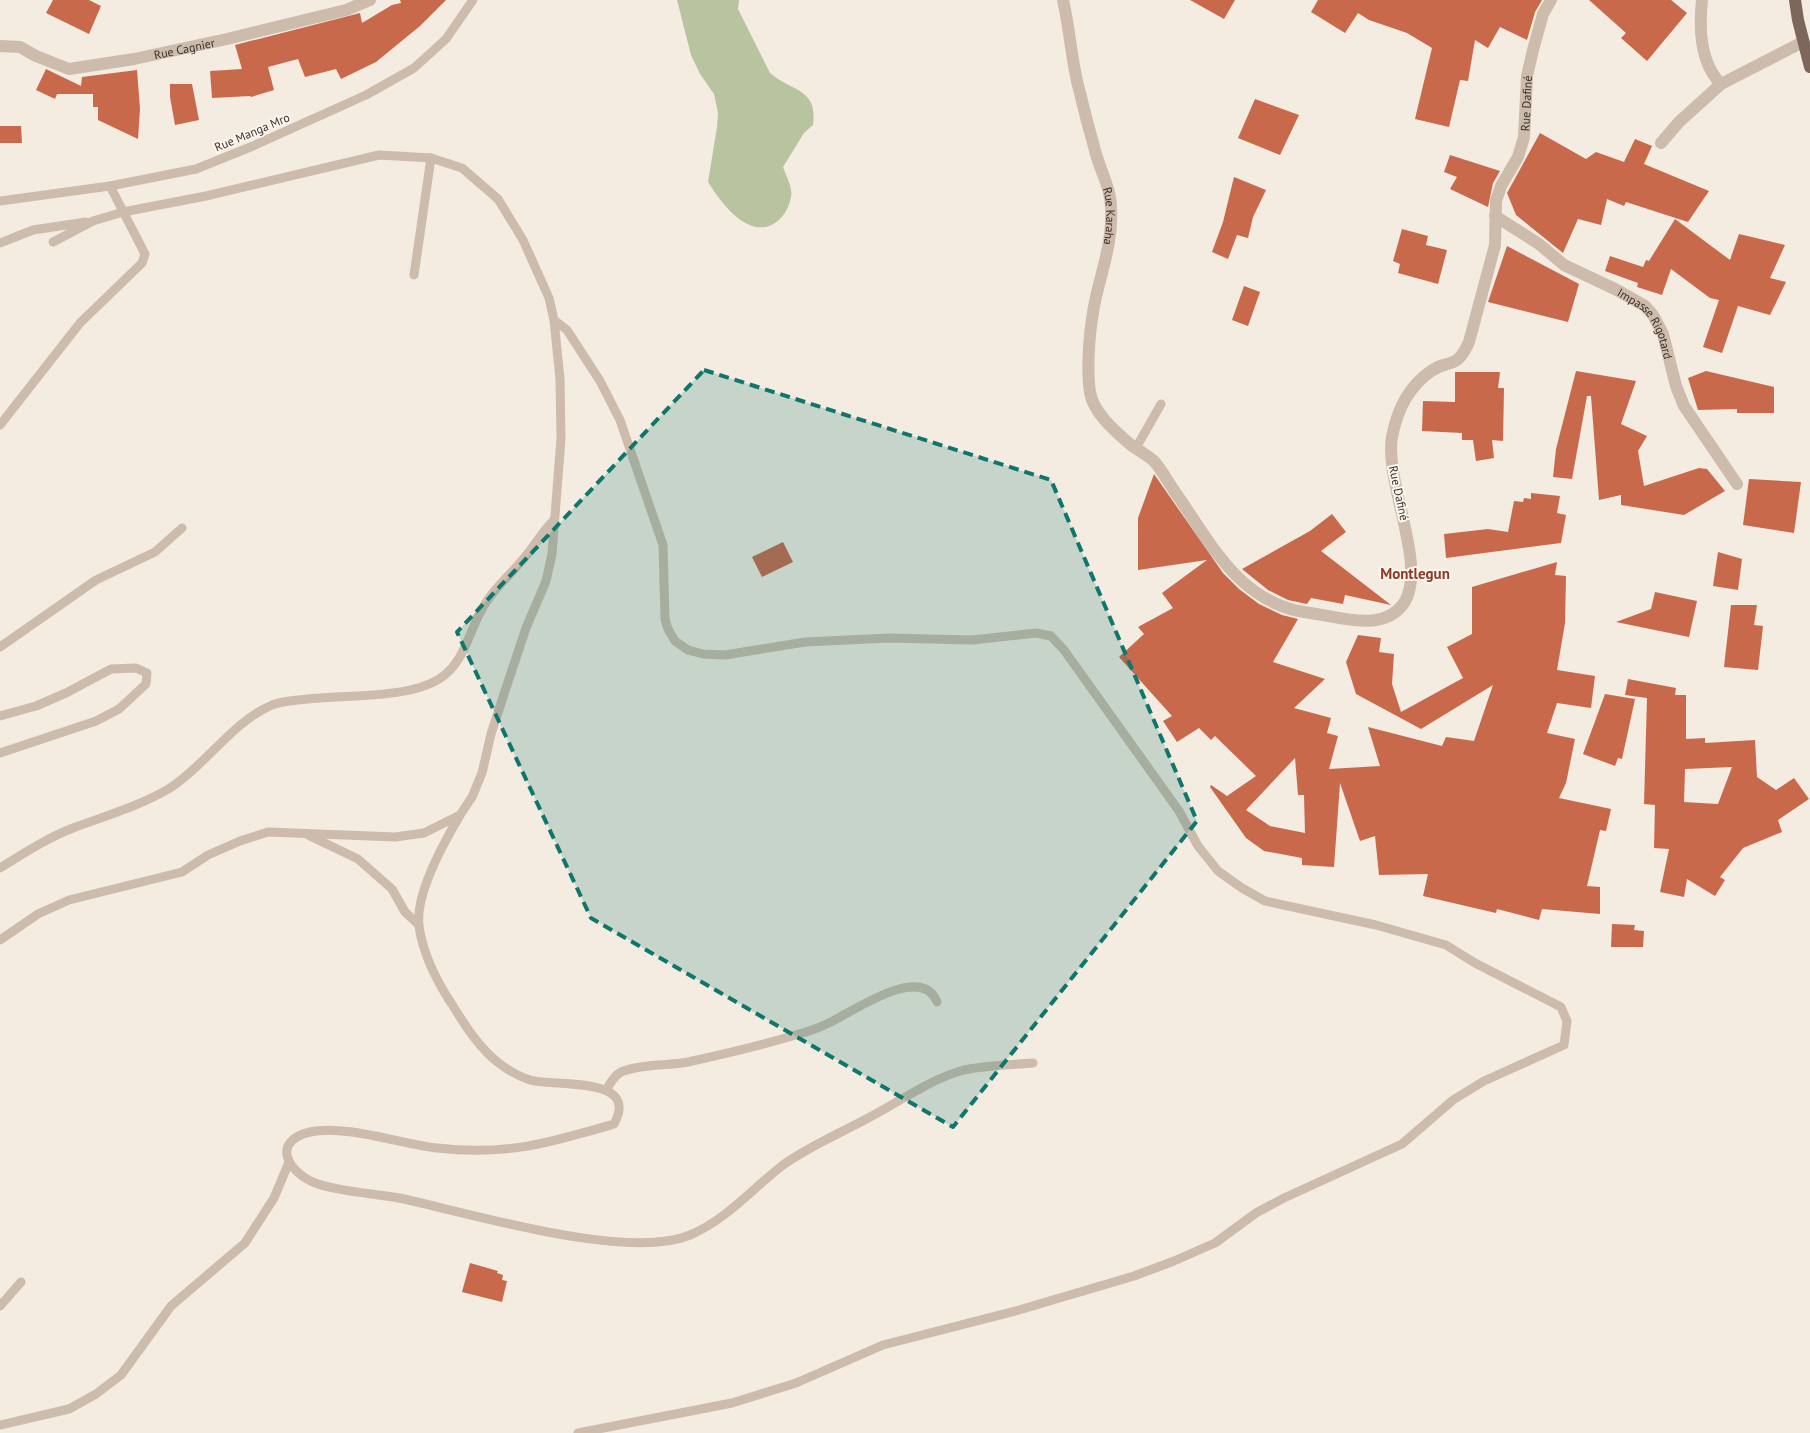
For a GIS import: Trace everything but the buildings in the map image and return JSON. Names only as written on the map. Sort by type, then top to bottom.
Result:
[{"type":"main road","points":[[1795,0],[1810,67]]},
{"type":"street","name":"Rue Cagnier","points":[[0,46],[20,47],[36,56],[69,69],[134,59],[227,39],[346,10],[370,0]]},
{"type":"street","name":"Rue Karaha","points":[[1062,0],[1078,88],[1096,154],[1109,191],[1112,207],[1109,250],[1096,298],[1092,331],[1090,394],[1105,420],[1136,448]]},
{"type":"street","name":"Rue Dafiné","points":[[1136,448],[1153,460],[1223,563],[1247,586],[1273,602],[1305,612],[1369,621],[1385,620],[1394,615],[1410,591],[1407,532],[1392,464],[1392,440],[1396,418],[1405,397],[1418,382],[1433,369],[1452,364],[1463,355],[1469,342],[1495,245],[1495,216],[1501,186],[1518,158],[1524,137],[1527,76],[1543,14],[1551,0]]},
{"type":"street","points":[[1702,0],[1700,14],[1705,61],[1721,84]]},
{"type":"street","points":[[1661,143],[1679,122],[1721,84],[1803,42]]},
{"type":"street","name":"Impasse Rigotard","points":[[1495,216],[1540,244],[1564,265],[1617,290],[1649,310],[1663,334],[1676,386],[1684,406],[1737,484]]},
{"type":"lane","name":"Rue Manga Mro","points":[[0,201],[110,186],[196,170],[366,95],[414,68],[446,39],[473,0]]},
{"type":"lane","points":[[0,243],[33,230],[93,221],[123,212],[206,196],[378,155],[431,158],[462,168],[498,199],[522,240],[549,298],[554,320],[560,379],[561,439],[552,554],[546,581],[526,628],[491,734],[482,773],[472,797],[444,841],[426,886],[421,903],[419,925],[426,955],[443,990],[466,1027],[487,1053],[502,1066],[530,1080],[569,1082],[606,1090],[615,1096],[619,1107],[618,1116],[614,1124],[564,1140],[520,1149],[480,1151],[437,1148],[328,1129],[292,1138],[287,1144],[286,1154],[289,1162],[312,1182],[334,1189],[389,1196],[537,1229],[603,1240],[652,1243],[689,1235],[710,1223],[792,1159],[822,1140],[869,1118],[916,1090],[968,1069],[1033,1063]]},
{"type":"lane","points":[[414,275],[431,158]]},
{"type":"lane","points":[[0,425],[80,323],[142,263],[145,254],[110,186]]},
{"type":"lane","points":[[53,242],[93,221]]},
{"type":"lane","points":[[554,320],[567,330],[590,366],[620,420],[664,545],[665,619],[675,641],[688,650],[703,654],[725,655],[805,642],[889,638],[972,640],[1036,633],[1051,636],[1064,650],[1178,810],[1198,846],[1218,871],[1265,901],[1376,925],[1446,945],[1475,963],[1561,1007],[1567,1020],[1564,1045],[1484,1081],[1453,1100],[1402,1144],[1284,1198],[1256,1213],[1215,1243],[1174,1261],[1134,1276],[1018,1310],[883,1345],[796,1383],[732,1403],[578,1433]]},
{"type":"lane","points":[[1136,448],[1162,404]]},
{"type":"lane","points":[[0,868],[72,828],[107,817],[170,788],[206,758],[234,730],[273,704],[318,697],[409,691],[438,680],[455,666],[463,653],[474,622],[488,598],[525,557],[540,534],[554,520]]},
{"type":"lane","points":[[0,647],[96,580],[155,552],[182,528]]},
{"type":"lane","points":[[0,716],[36,706],[66,693],[111,669],[136,668],[147,673],[146,684],[119,709],[96,721],[0,753]]},
{"type":"lane","points":[[0,940],[38,914],[69,900],[182,872],[208,855],[240,841],[268,832],[395,837],[424,833],[460,815]]},
{"type":"lane","points":[[303,833],[358,859],[392,889],[405,912],[419,925]]},
{"type":"lane","points":[[606,1090],[611,1081],[620,1072],[689,1062],[802,1033],[830,1023],[882,995],[904,988],[918,986],[926,988],[934,993],[937,1002]]},
{"type":"lane","points":[[0,1425],[69,1409],[96,1394],[121,1375],[171,1306],[245,1243],[274,1198],[289,1162]]},
{"type":"lane","points":[[0,1306],[21,1282]]},
{"type":"highlighted area","points":[[704,370],[1051,480],[1197,821],[953,1127],[591,918],[457,632]]},
{"type":"green space","points":[[677,0],[739,0],[738,9],[770,73],[802,92],[811,104],[813,125],[804,133],[783,167],[791,190],[787,209],[780,219],[769,226],[756,227],[741,221],[722,202],[708,182],[718,113],[714,94],[700,74],[691,55]]},
{"type":"district","name":"Montlegun","points":[[1415,573]]}]
